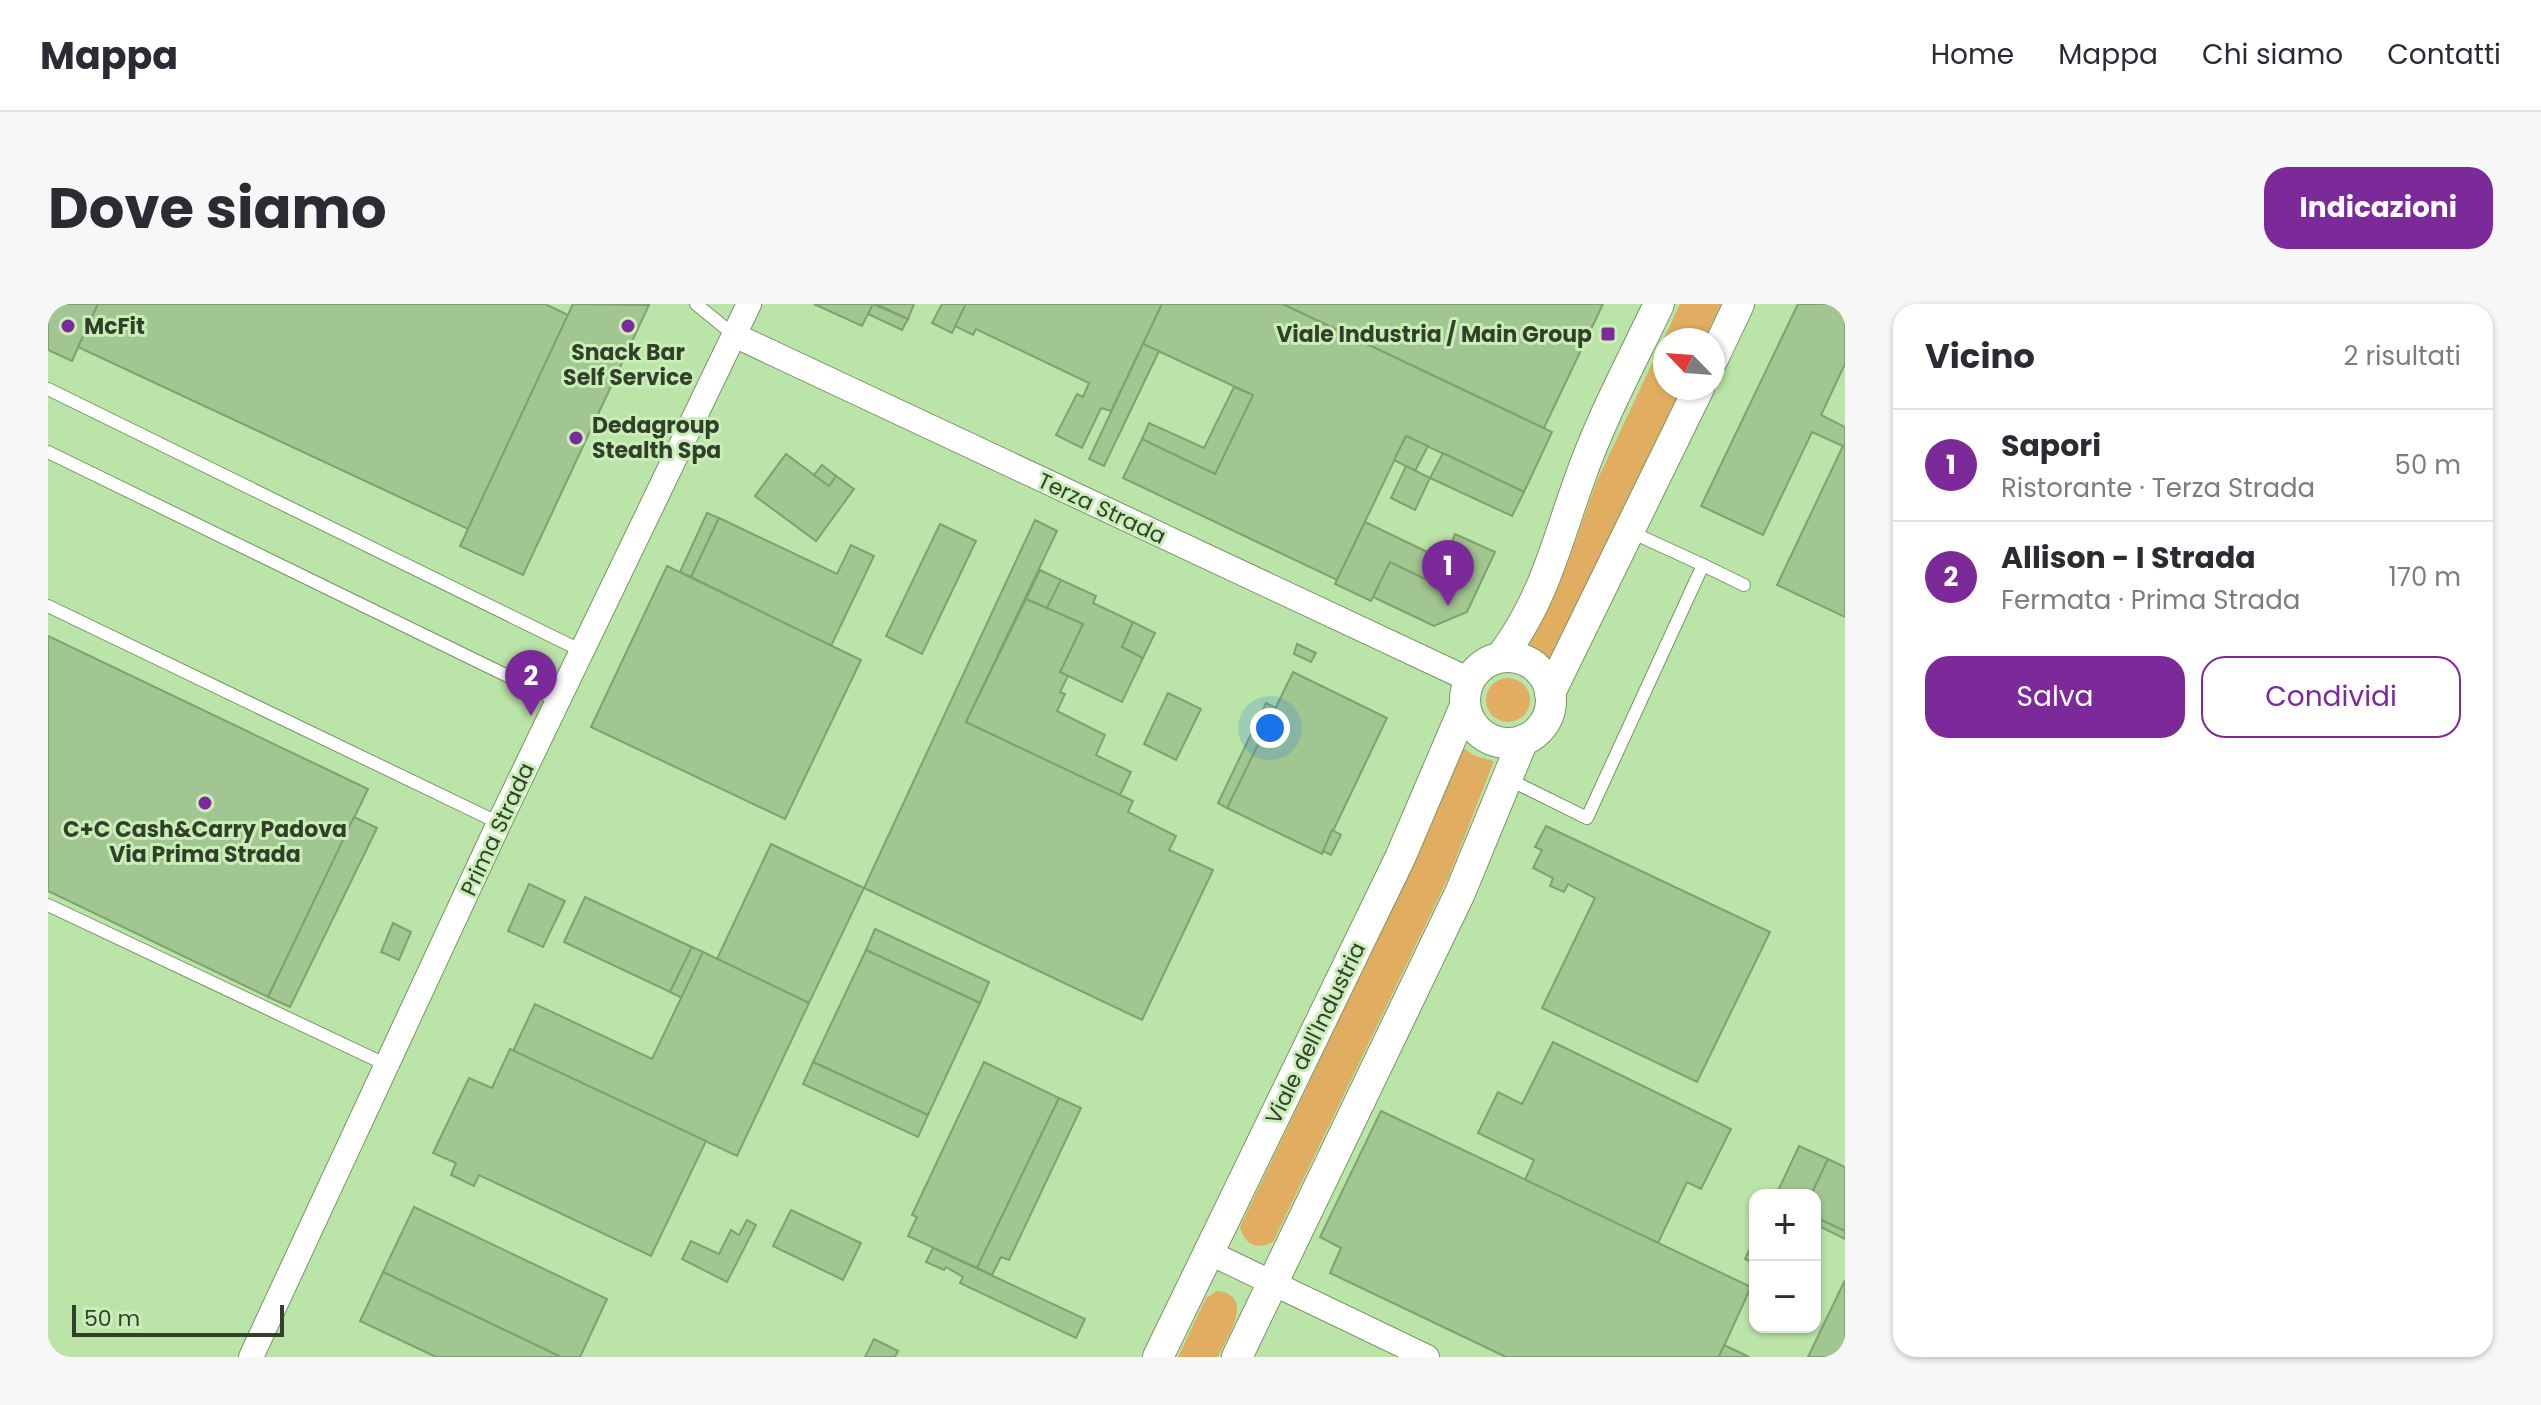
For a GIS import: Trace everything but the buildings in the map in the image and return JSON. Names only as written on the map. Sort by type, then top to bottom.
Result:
[{"type":"street","name":"Prima Strada","points":[[251,1357],[499,823],[749,304]]},
{"type":"street","points":[[1523,740],[1508,743],[1480,733],[1470,721],[1467,693],[1477,669],[1501,657],[1526,623],[1555,557],[1580,477],[1659,304]]},
{"type":"street","points":[[1725,334],[1739,304]]},
{"type":"street","name":"Terza Strada","points":[[734,335],[1467,693]]},
{"type":"street","points":[[1237,1357],[1460,893],[1523,740],[1545,722],[1550,693],[1693,400]]},
{"type":"street","points":[[1501,657],[1518,658],[1533,665],[1545,677],[1550,693]]},
{"type":"street","name":"Viale dell'Industria","points":[[1158,1357],[1400,858],[1467,693]]},
{"type":"street","points":[[1208,1252],[1427,1357]]},
{"type":"lane","points":[[696,304],[734,335]]},
{"type":"lane","points":[[48,389],[582,651]]},
{"type":"lane","points":[[48,452],[559,701]]},
{"type":"lane","points":[[1630,532],[1744,585]]},
{"type":"lane","points":[[1506,778],[1587,818],[1703,565]]},
{"type":"lane","points":[[48,606],[499,823]]},
{"type":"lane","points":[[48,905],[387,1065]]},
{"type":"shaded area","points":[[48,304],[1845,304],[1845,1357],[48,1357]]},
{"type":"shaded area","points":[[1680,304],[1721,304],[1710,328],[1669,328]]},
{"type":"shaded area","points":[[1653,362],[1653,400],[1675,400],[1551,661],[1528,643],[1568,562],[1596,483]]},
{"type":"shaded area","points":[[1508,678],[1524,684],[1530,700],[1524,716],[1508,722],[1492,716],[1486,700],[1492,684]]},
{"type":"shaded area","points":[[1459,745],[1475,756],[1494,761],[1449,876],[1273,1242],[1256,1246],[1248,1242],[1240,1227],[1414,863]]},
{"type":"shaded area","points":[[1217,1291],[1229,1294],[1237,1308],[1236,1318],[1218,1357],[1178,1357],[1206,1298]]},
{"type":"place","name":"McFit","points":[[68,326]]},
{"type":"place","name":"Snack Bar Self Service","points":[[628,326]]},
{"type":"place","name":"Viale Industria / Main Group","points":[[1608,334]]},
{"type":"place","name":"Dedagroup Stealth Spa","points":[[576,438]]},
{"type":"place","name":"Sapori","points":[[1448,606]]},
{"type":"place","name":"Allison - I Strada","points":[[531,716]]},
{"type":"place","name":"C+C Cash&Carry Padova Via Prima Strada","points":[[205,803]]}]
